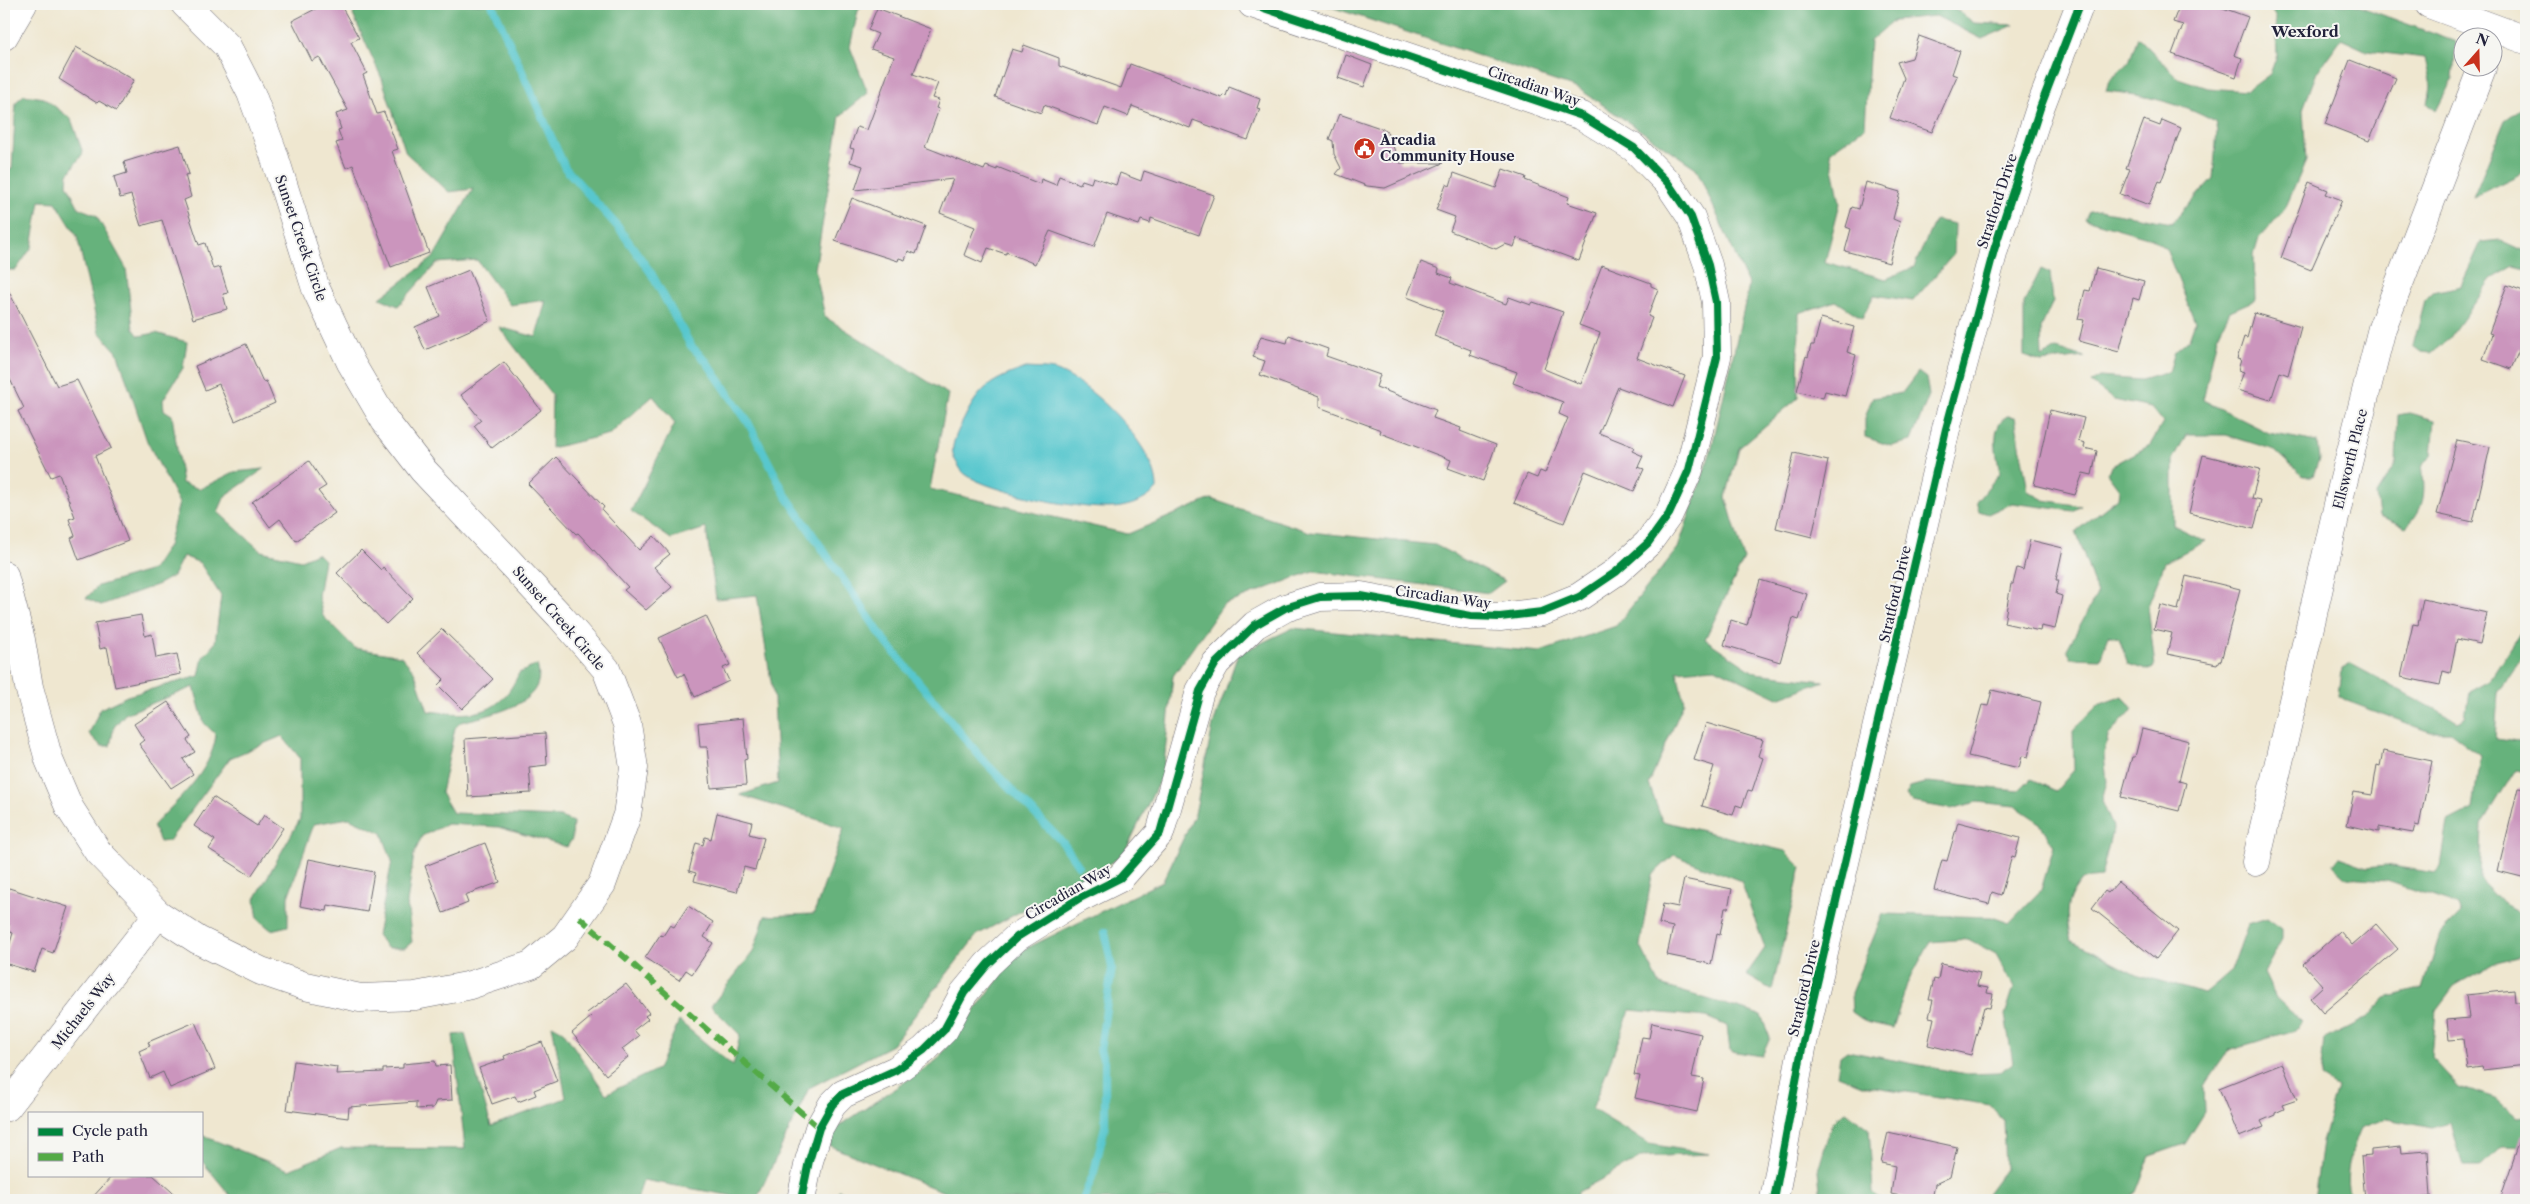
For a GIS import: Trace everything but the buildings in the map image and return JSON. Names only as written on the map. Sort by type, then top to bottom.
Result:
[{"type":"street","points":[[4,36],[23,4]]},
{"type":"street","name":"Sunset Creek Circle","points":[[4,575],[14,660],[29,687],[49,760],[69,807],[98,852],[158,914],[198,940],[261,971],[314,988],[360,998],[415,996],[467,986],[531,964],[565,936],[602,884],[627,815],[634,768],[627,724],[606,669],[560,616],[423,470],[384,421],[351,364],[316,289],[273,152],[251,93],[227,46],[185,4]]},
{"type":"street","name":"Circadian Way","points":[[801,1200],[809,1161],[819,1128],[832,1105],[843,1094],[896,1070],[924,1050],[944,1030],[964,993],[988,964],[1017,937],[1078,899],[1120,878],[1160,833],[1200,692],[1216,663],[1255,625],[1285,608],[1320,597],[1361,596],[1471,616],[1500,617],[1542,612],[1579,597],[1616,572],[1648,543],[1669,514],[1689,470],[1718,357],[1716,302],[1708,265],[1691,217],[1668,183],[1634,148],[1582,116],[1252,4]]},
{"type":"street","name":"Stratford Drive","points":[[1774,1200],[1803,1043],[1946,429],[1994,250],[2040,108],[2080,4]]},
{"type":"street","points":[[2429,4],[2479,28]]},
{"type":"street","points":[[2502,36],[2526,40]]},
{"type":"street","name":"Ellsworth Place","points":[[2256,862],[2342,487],[2382,328],[2478,78]]},
{"type":"street","name":"Michaels Way","points":[[7,1107],[158,914]]},
{"type":"green space","points":[[358,4],[864,4],[858,11],[850,47],[868,93],[840,116],[815,269],[825,317],[948,394],[930,489],[1128,534],[1211,499],[1310,532],[1435,545],[1505,581],[1489,593],[1313,571],[1223,605],[1173,676],[1163,773],[1123,856],[977,935],[892,1045],[809,1088],[756,1200],[643,1180],[637,1200],[234,1200],[202,1161],[202,1135],[289,1170],[341,1148],[465,1149],[453,1035],[465,1034],[491,1126],[566,1098],[552,1025],[563,1031],[606,1094],[658,1069],[679,1021],[733,1066],[740,1035],[711,1006],[753,952],[765,916],[814,914],[844,828],[740,795],[778,783],[774,699],[757,595],[716,599],[706,528],[671,539],[631,511],[675,423],[653,396],[610,434],[551,448],[552,395],[499,327],[536,337],[546,300],[510,305],[477,260],[437,263],[398,306],[380,298],[433,258],[473,189],[449,192],[406,153],[382,79],[353,15]]},
{"type":"green space","points":[[1322,4],[1949,4],[1974,23],[2014,25],[1982,39],[1936,16],[1894,20],[1870,41],[1865,127],[1830,152],[1840,203],[1825,262],[1886,279],[1914,267],[1935,220],[1955,224],[1954,254],[1913,301],[1874,295],[1862,318],[1836,301],[1799,313],[1798,398],[1739,448],[1726,497],[1744,559],[1705,639],[1755,673],[1824,681],[1778,698],[1715,668],[1677,671],[1684,702],[1649,784],[1662,821],[1785,851],[1801,867],[1772,990],[1746,975],[1765,948],[1741,881],[1674,855],[1652,875],[1640,945],[1660,985],[1761,1015],[1770,1038],[1762,1056],[1730,1051],[1727,1026],[1706,1017],[1630,1010],[1592,1109],[1649,1144],[1709,1154],[1642,1157],[1578,1192],[1577,1200],[951,1200],[951,1195],[830,1146],[832,1131],[937,1060],[1019,952],[1163,881],[1195,814],[1213,725],[1238,654],[1293,628],[1540,652],[1616,626],[1678,548],[1711,451],[1749,286],[1696,168],[1579,89]]},
{"type":"green space","points":[[2267,4],[2353,4],[2452,41],[2453,78],[2436,111],[2428,104],[2431,86],[2425,58],[2367,51],[2341,39],[2317,72],[2303,109],[2306,161],[2285,209],[2259,238],[2254,255],[2255,300],[2230,311],[2217,337],[2203,400],[2269,433],[2317,442],[2319,459],[2313,476],[2303,476],[2275,450],[2226,435],[2186,435],[2173,460],[2173,525],[2206,541],[2165,562],[2148,606],[2155,667],[2146,670],[2128,664],[2119,638],[2109,635],[2100,659],[2071,658],[2067,649],[2097,594],[2076,531],[2118,498],[2119,489],[2107,473],[2112,466],[2150,445],[2163,423],[2151,408],[2114,400],[2091,383],[2099,377],[2141,380],[2169,372],[2175,351],[2189,339],[2195,322],[2166,249],[2151,238],[2085,219],[2089,211],[2099,210],[2172,223],[2213,178],[2217,131],[2215,122],[2176,105],[2134,95],[2106,91],[2109,80],[2129,62],[2138,37],[2178,78],[2208,88],[2247,91],[2270,74],[2277,55],[2275,16]]},
{"type":"green space","points":[[24,95],[44,98],[71,119],[83,153],[68,174],[67,184],[79,208],[96,215],[126,268],[133,328],[139,336],[156,333],[187,342],[183,368],[163,400],[164,410],[172,415],[182,483],[200,489],[234,472],[264,469],[225,496],[218,512],[261,551],[301,560],[317,553],[324,560],[318,596],[323,616],[355,648],[401,656],[414,671],[428,711],[458,714],[482,711],[503,699],[519,673],[537,665],[539,679],[534,690],[526,699],[514,706],[486,716],[461,722],[455,728],[441,793],[453,813],[560,817],[573,822],[572,839],[567,847],[498,827],[447,824],[422,836],[414,854],[407,903],[412,942],[405,948],[387,948],[377,935],[392,861],[382,833],[349,818],[314,824],[288,897],[288,926],[271,930],[258,919],[255,899],[300,819],[300,758],[282,736],[230,758],[169,841],[160,842],[153,826],[192,785],[213,749],[216,735],[204,723],[194,687],[125,714],[114,727],[110,746],[101,746],[89,734],[100,709],[127,696],[199,676],[203,657],[215,643],[221,596],[200,563],[183,556],[173,576],[157,585],[101,605],[86,598],[98,586],[152,570],[168,546],[179,503],[147,441],[117,352],[99,332],[77,236],[56,202],[40,201],[32,247],[16,270],[8,270],[4,260],[4,171],[12,169],[16,102]]},
{"type":"green space","points":[[2526,105],[2526,167],[2518,175],[2473,197],[2505,120]]},
{"type":"green space","points":[[2500,240],[2526,252],[2526,269],[2514,266],[2492,279],[2449,339],[2431,353],[2421,352],[2413,346],[2425,300],[2433,292],[2461,286],[2481,242]]},
{"type":"green space","points":[[2041,269],[2050,273],[2053,301],[2041,328],[2042,357],[2056,349],[2085,357],[2041,362],[2024,356],[2024,303]]},
{"type":"green space","points":[[1918,372],[1926,378],[1929,395],[1911,441],[1891,446],[1865,437],[1865,418],[1872,398],[1902,393]]},
{"type":"green space","points":[[2409,413],[2435,420],[2432,455],[2422,464],[2423,498],[2418,512],[2406,527],[2379,516],[2376,495],[2396,463],[2398,415]]},
{"type":"green space","points":[[2007,416],[2015,417],[2028,491],[2044,500],[2081,506],[2073,511],[2012,503],[1988,514],[1979,511],[1976,502],[2000,473],[1996,450],[1996,435],[2001,421]]},
{"type":"green space","points":[[2526,615],[2526,652],[2498,693],[2495,739],[2526,743],[2526,771],[2516,769],[2482,824],[2480,879],[2506,906],[2526,917],[2526,955],[2496,962],[2454,986],[2436,1010],[2432,1058],[2459,1087],[2496,1099],[2517,1117],[2526,1116],[2526,1147],[2502,1146],[2481,1167],[2463,1167],[2451,1123],[2432,1128],[2387,1119],[2361,1129],[2349,1164],[2347,1183],[2352,1200],[2314,1200],[2322,1142],[2337,1088],[2321,1078],[2325,1039],[2368,1017],[2386,998],[2423,988],[2440,934],[2461,913],[2458,905],[2387,881],[2347,878],[2333,865],[2339,857],[2367,867],[2386,865],[2435,873],[2441,866],[2448,822],[2473,809],[2480,755],[2450,732],[2431,732],[2347,701],[2339,696],[2342,669],[2351,664],[2457,721],[2465,717],[2469,692],[2489,681],[2525,626]]},
{"type":"green space","points":[[2123,696],[2133,709],[2108,736],[2104,755],[2107,782],[2102,801],[2113,827],[2101,877],[2083,879],[2069,901],[2067,914],[2071,940],[2136,974],[2204,994],[2231,971],[2248,924],[2267,918],[2282,929],[2282,939],[2264,973],[2276,998],[2302,1022],[2295,1030],[2229,1050],[2204,1086],[2205,1112],[2185,1144],[2150,1156],[2136,1192],[2126,1200],[1982,1200],[2005,1169],[2003,1120],[1990,1105],[1862,1085],[1837,1075],[1840,1056],[1847,1051],[1966,1074],[1998,1073],[2013,1063],[2005,1015],[2014,987],[1996,954],[1968,939],[1930,942],[1907,984],[1893,1028],[1866,1022],[1852,1012],[1851,993],[1883,914],[1992,917],[2009,923],[2041,890],[2054,846],[2039,822],[2015,806],[1977,802],[1951,809],[1912,802],[1906,795],[1910,787],[1928,782],[2019,791],[2031,779],[2056,791],[2074,770],[2073,731],[2098,705]]},
{"type":"green space","points":[[1846,1112],[1869,1128],[1873,1192],[1881,1200],[1821,1200],[1818,1170],[1832,1122]]},
{"type":"green space","points":[[839,1190],[857,1196],[856,1200],[833,1200]]},
{"type":"water","points":[[1026,368],[1057,371],[1072,378],[1105,404],[1136,438],[1155,473],[1157,489],[1145,499],[1126,506],[1107,508],[1087,507],[1017,494],[995,488],[965,474],[954,458],[953,448],[957,433],[970,408],[988,386],[1004,376]]},
{"type":"waterway","points":[[492,4],[565,168],[619,228],[651,273],[691,346],[706,361],[748,422],[785,494],[885,641],[983,760],[1063,843],[1078,865]]},
{"type":"waterway","points":[[1083,1200],[1094,1172],[1105,1126],[1105,1064],[1100,1050],[1112,968],[1105,932]]},
{"type":"marked path","points":[[579,917],[819,1128]]},
{"type":"cycle path","points":[[801,1200],[809,1161],[819,1128],[832,1105],[843,1094],[896,1070],[924,1050],[944,1030],[964,993],[988,964],[1017,937],[1078,899],[1120,878],[1160,833],[1200,691],[1216,663],[1255,625],[1285,608],[1320,597],[1361,596],[1471,616],[1500,617],[1542,612],[1579,597],[1616,572],[1648,543],[1669,514],[1689,470],[1717,357],[1716,302],[1708,265],[1691,217],[1668,183],[1634,148],[1582,116],[1252,4]]},
{"type":"cycle path","points":[[1774,1200],[1803,1043],[1946,429],[1994,250],[2040,108],[2080,4]]},
{"type":"place","name":"Arcadia Community House","points":[[1364,148]]},
{"type":"district","name":"Wexford","points":[[2305,32]]}]
